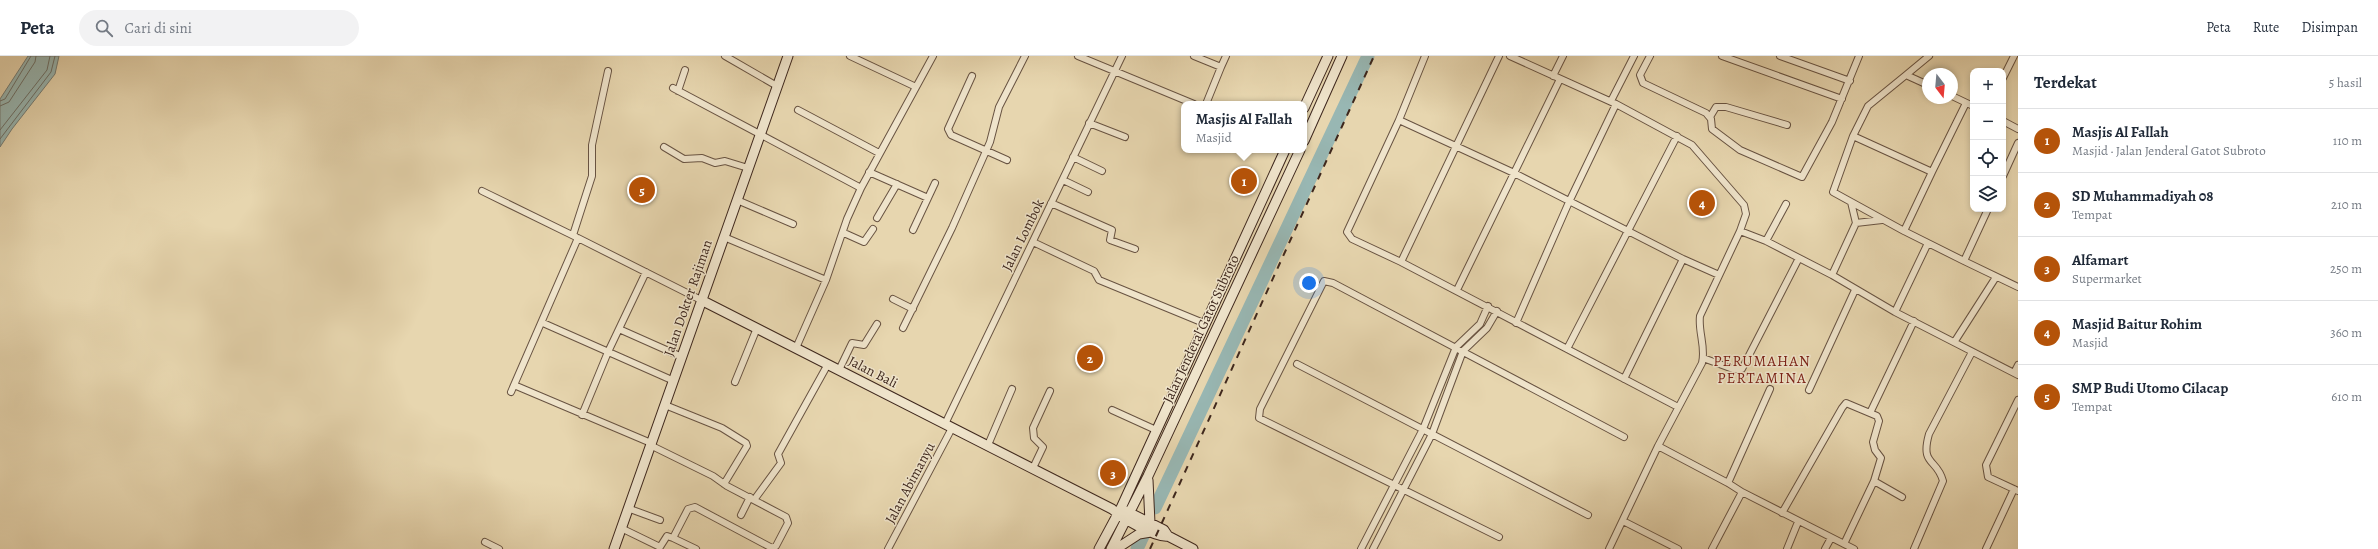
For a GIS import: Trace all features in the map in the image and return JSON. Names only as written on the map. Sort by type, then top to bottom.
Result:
[{"type":"main road","name":"Jalan Dokter Rajiman","points":[[614,549],[623,530],[650,444],[703,301],[788,56]]},
{"type":"main road","points":[[1307,102],[1328,56]]},
{"type":"main road","points":[[1307,134],[1342,56]]},
{"type":"main road","name":"Jalan Jenderal Gatot Subroto","points":[[1098,549],[1206,324],[1284,153]]},
{"type":"main road","name":"Jalan Jenderal Gatot Subroto","points":[[1111,549],[1148,476],[1299,153]]},
{"type":"main road","name":"Jalan Bali","points":[[703,301],[1117,510],[1150,527],[1164,537],[1168,536],[1193,549]]},
{"type":"main road","points":[[1116,549],[1150,527],[1148,476]]},
{"type":"street","points":[[725,56],[777,86]]},
{"type":"street","points":[[850,56],[916,87]]},
{"type":"street","points":[[796,348],[826,280],[861,188],[933,56]]},
{"type":"street","points":[[903,328],[952,228],[986,150],[1000,107],[1025,56]]},
{"type":"street","points":[[1078,56],[1187,101]]},
{"type":"street","name":"Jalan Lombok","points":[[949,426],[1051,203],[1122,56]]},
{"type":"street","points":[[1194,56],[1222,67]]},
{"type":"street","points":[[1207,101],[1226,56]]},
{"type":"street","points":[[1425,56],[1399,120],[1347,232],[1352,239],[1457,290],[1516,323],[1678,407]]},
{"type":"street","points":[[1401,262],[1499,56]]},
{"type":"street","points":[[1510,56],[1614,103],[1677,136],[1702,154],[1744,205],[1746,214],[1740,231],[1700,316],[1699,324],[1703,358],[1658,446],[1609,549]]},
{"type":"street","points":[[1553,76],[1563,56]]},
{"type":"street","points":[[1516,323],[1634,56]]},
{"type":"street","points":[[1650,56],[1640,75],[1643,83],[1710,116]]},
{"type":"street","points":[[1722,56],[1842,100]]},
{"type":"street","points":[[1780,56],[1797,58],[1850,81]]},
{"type":"street","points":[[1787,125],[1726,107],[1716,107],[1710,116],[1712,129],[1740,150],[1802,177],[1832,122],[1859,56]]},
{"type":"street","points":[[1929,56],[1868,106],[1853,136],[1832,190],[1835,194],[1882,220],[2018,287]]},
{"type":"street","points":[[2006,72],[2014,56]]},
{"type":"street","points":[[685,70],[675,89],[760,136],[861,188]]},
{"type":"street","points":[[511,392],[543,323],[576,237],[592,176],[592,145],[608,71]]},
{"type":"street","points":[[1906,75],[1922,83]]},
{"type":"street","points":[[972,76],[948,129],[951,135],[1007,160]]},
{"type":"street","points":[[1457,290],[1560,79]]},
{"type":"street","points":[[1958,99],[1970,105]]},
{"type":"street","points":[[1904,231],[1966,103]]},
{"type":"street","points":[[798,110],[879,153]]},
{"type":"street","points":[[1399,120],[1514,173],[1569,202],[1629,230],[1683,259],[1719,275]]},
{"type":"street","points":[[1089,123],[1124,137]]},
{"type":"street","points":[[2006,123],[2018,129]]},
{"type":"street","points":[[1567,349],[1677,136]]},
{"type":"street","points":[[1853,136],[1932,172]]},
{"type":"street","points":[[2006,169],[2018,143]]},
{"type":"street","points":[[664,147],[684,159],[702,158],[715,163],[725,161],[748,168]]},
{"type":"street","points":[[1073,157],[1102,172]]},
{"type":"street","points":[[869,172],[928,198]]},
{"type":"street","points":[[1063,180],[1088,192]]},
{"type":"street","points":[[913,230],[934,183]]},
{"type":"street","points":[[877,218],[897,184]]},
{"type":"street","name":"Jalan Bali","points":[[482,191],[703,301]]},
{"type":"street","points":[[737,200],[793,224]]},
{"type":"street","points":[[1832,276],[1856,223],[1851,202]]},
{"type":"street","points":[[1051,203],[1112,230],[1110,240],[1135,249]]},
{"type":"street","points":[[1766,241],[1786,204]]},
{"type":"street","points":[[1964,261],[1987,212]]},
{"type":"street","points":[[1856,223],[1882,220]]},
{"type":"street","points":[[844,233],[864,242],[873,230]]},
{"type":"street","points":[[1740,231],[1766,241],[1799,258],[1895,312],[1955,341],[1972,352],[2016,374],[2018,364]]},
{"type":"street","points":[[724,237],[826,280]]},
{"type":"street","points":[[1033,242],[1094,271],[1099,280],[1206,324]]},
{"type":"street","points":[[1895,312],[1928,243]]},
{"type":"street","points":[[1703,358],[1733,369],[1742,369],[1799,258]]},
{"type":"street","points":[[1624,379],[1683,259]]},
{"type":"street","points":[[582,415],[608,352],[646,272]]},
{"type":"street","points":[[1955,341],[1996,277]]},
{"type":"street","points":[[1499,537],[1394,484],[1261,420],[1259,416],[1260,409],[1324,281],[1333,283],[1624,437]]},
{"type":"street","points":[[1808,390],[1855,290]]},
{"type":"street","points":[[893,299],[913,309]]},
{"type":"street","points":[[1488,306],[1480,324],[1456,347],[1423,429],[1362,547],[1372,549],[1432,434],[1463,351],[1487,328],[1497,311]]},
{"type":"street","points":[[1870,413],[1914,321]]},
{"type":"street","points":[[543,323],[674,381]]},
{"type":"street","points":[[839,370],[852,342],[864,345],[876,324]]},
{"type":"street","points":[[735,382],[757,328]]},
{"type":"street","points":[[619,329],[682,357]]},
{"type":"street","points":[[1914,549],[1943,481],[1926,455],[1925,447],[1929,434],[1972,352]]},
{"type":"street","points":[[741,515],[781,463],[778,454],[828,364]]},
{"type":"street","points":[[1297,364],[1588,515]]},
{"type":"street","points":[[514,385],[650,444],[707,472],[724,484],[788,520],[774,548],[695,507],[688,509],[673,538]]},
{"type":"street","points":[[988,445],[1012,389]]},
{"type":"street","points":[[1728,483],[1770,389]]},
{"type":"street","points":[[1033,468],[1043,447],[1042,443],[1035,440],[1033,428],[1050,391]]},
{"type":"street","points":[[1986,549],[2016,490],[1988,477],[1986,465],[2018,400]]},
{"type":"street","points":[[1782,513],[1844,404],[1850,404],[1870,413],[1879,420],[1873,442],[1874,450],[1881,458],[1874,481],[1844,544]]},
{"type":"street","points":[[665,405],[722,428],[746,443],[747,446],[724,484]]},
{"type":"street","points":[[1112,410],[1156,430]]},
{"type":"street","name":"Jalan Abimanyu","points":[[888,549],[949,426]]},
{"type":"street","points":[[1658,446],[1798,522],[1854,549]]},
{"type":"street","points":[[1874,481],[1902,497]]},
{"type":"street","points":[[1712,549],[1742,492]]},
{"type":"street","points":[[630,509],[660,520]]},
{"type":"street","points":[[1623,521],[1678,549]]},
{"type":"street","points":[[1787,549],[1798,522]]},
{"type":"street","points":[[623,530],[660,547],[667,536],[696,549]]},
{"type":"street","points":[[1825,549],[1831,538]]},
{"type":"street","points":[[485,542],[499,549]]},
{"type":"water","points":[[28,56],[59,56],[55,74],[12,129],[0,147],[0,99]]},
{"type":"waterway","points":[[1155,508],[1368,56]]},
{"type":"waterway","points":[[1137,549],[1144,534]]},
{"type":"railway","points":[[1150,549],[1374,56]]},
{"type":"place","name":"Masjis Al Fallah","points":[[1244,181]]},
{"type":"place","name":"SMP Budi Utomo Cilacap","points":[[642,190]]},
{"type":"place","name":"Masjid Baitur Rohim","points":[[1702,203]]},
{"type":"place","name":"SD Muhammadiyah 08","points":[[1090,358]]},
{"type":"place","name":"Alfamart","points":[[1113,473]]},
{"type":"district","name":"PERUMAHAN PERTAMINA","points":[[1762,370]]}]
